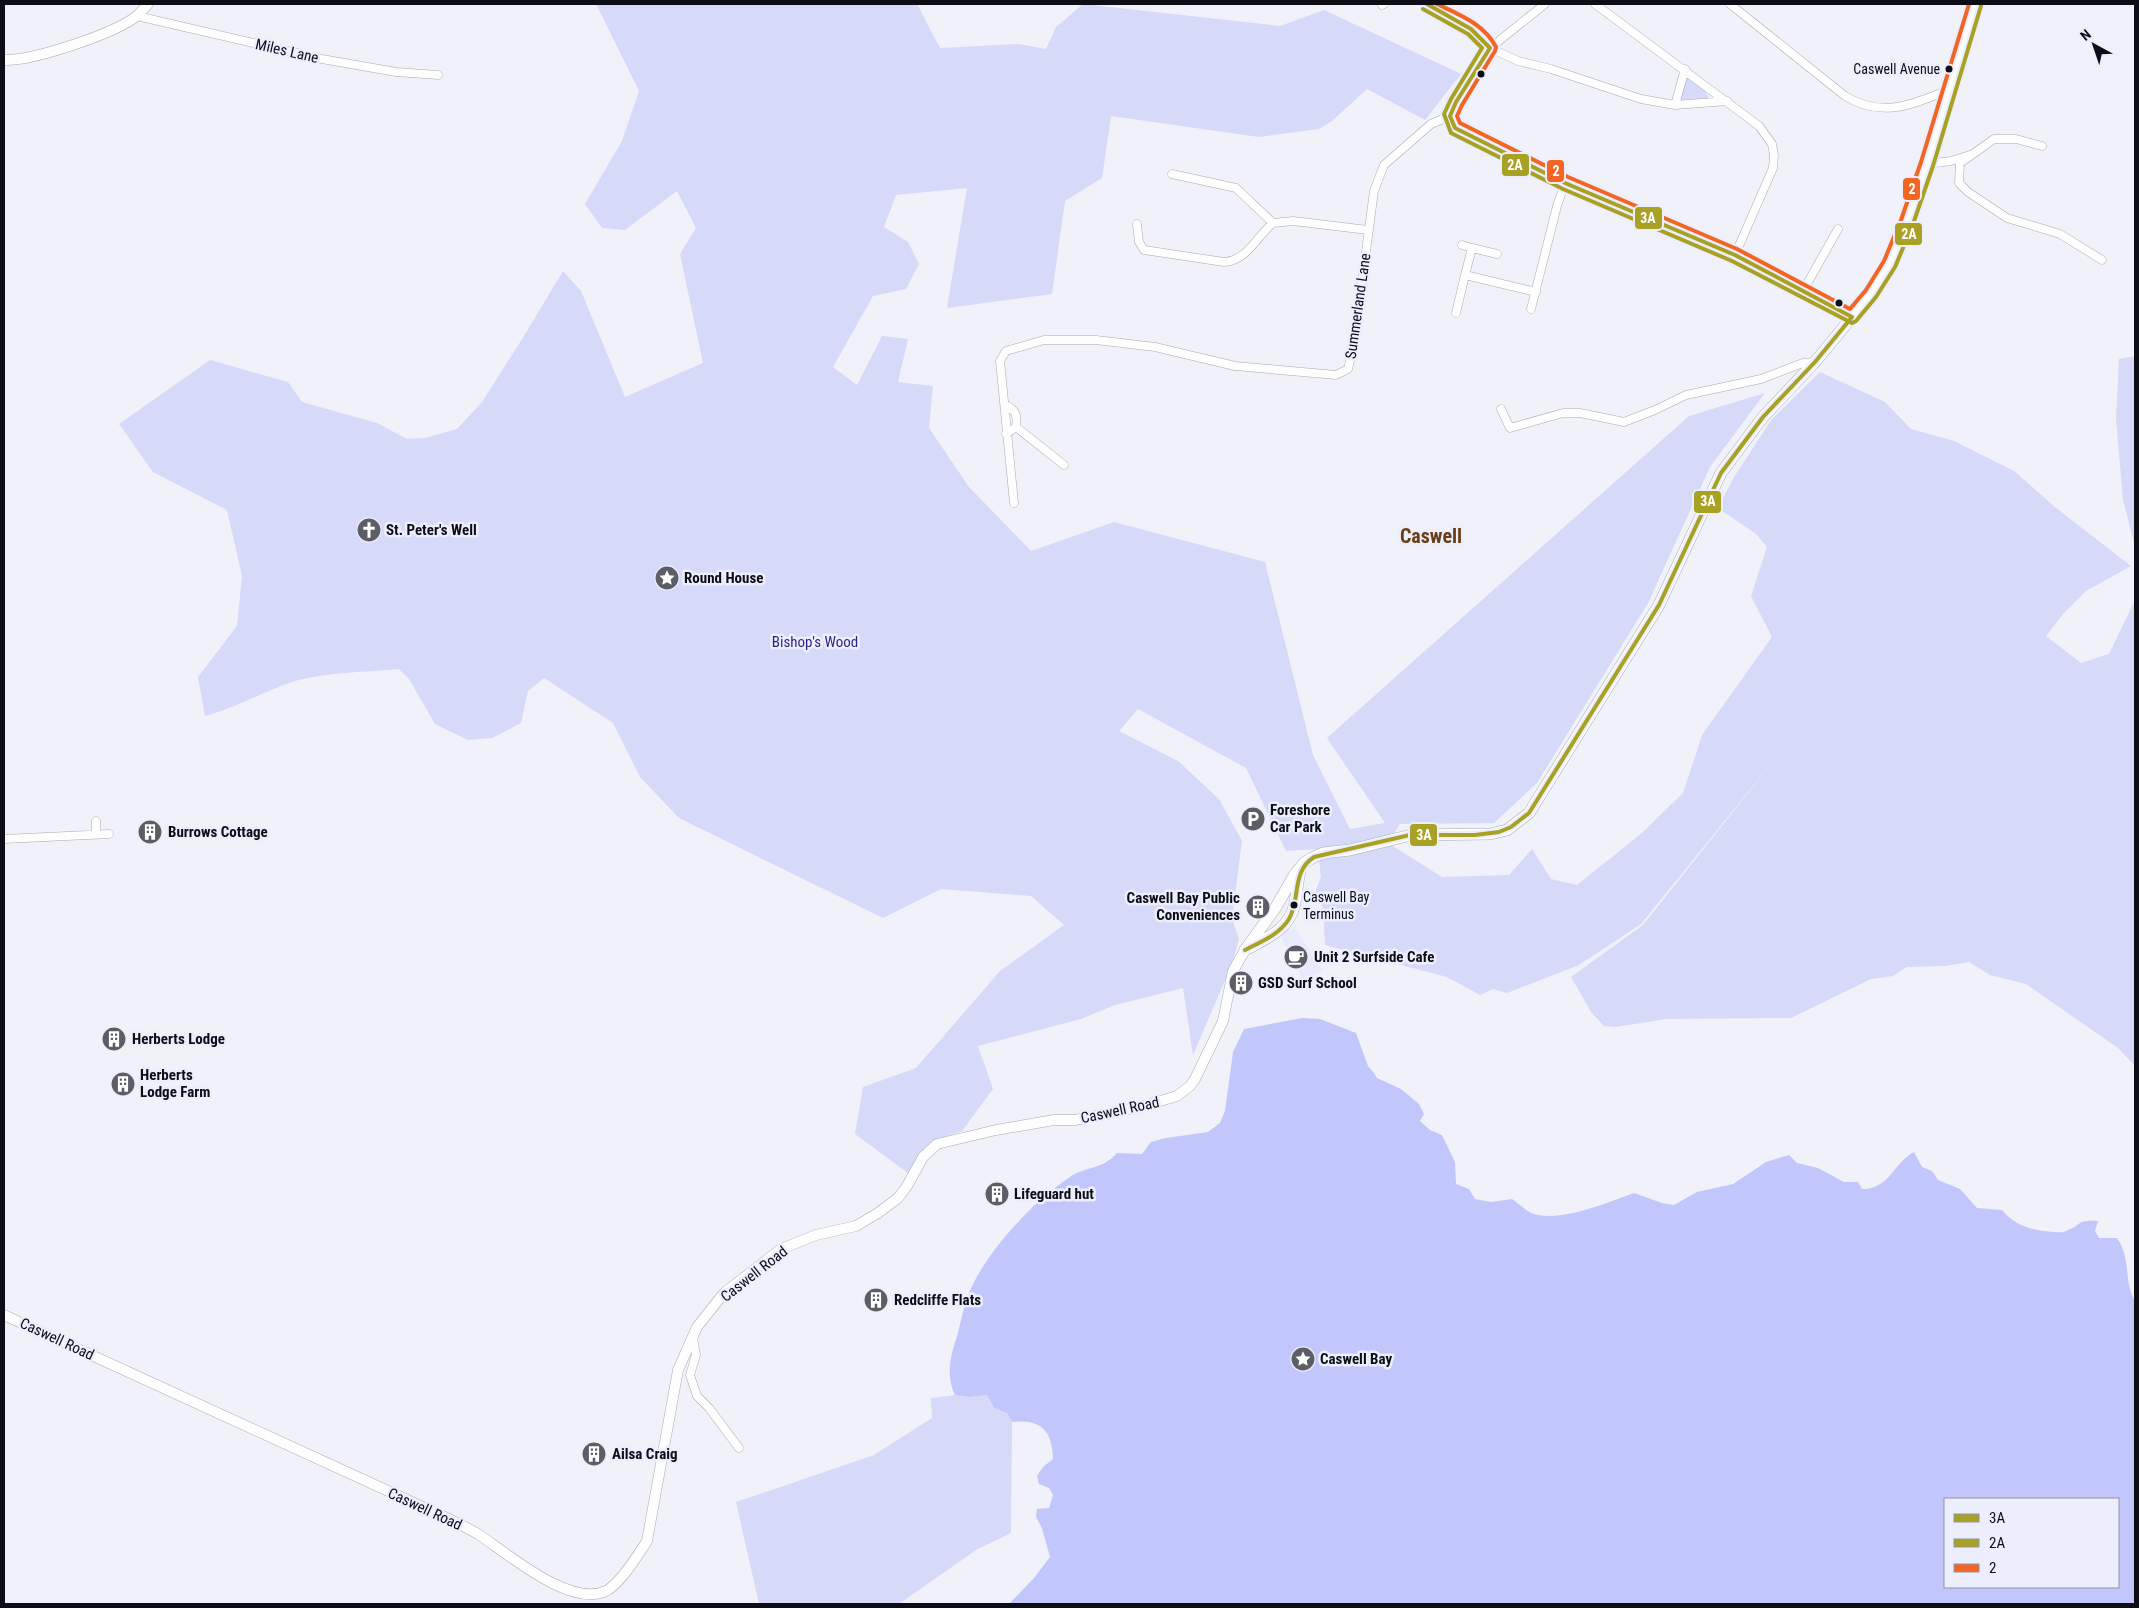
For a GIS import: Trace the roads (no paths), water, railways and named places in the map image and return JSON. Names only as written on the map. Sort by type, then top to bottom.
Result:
[{"type":"main road","name":"Caswell Road","points":[[1245,950],[1267,922],[1295,874],[1304,863],[1323,853],[1350,850],[1411,835],[1490,834],[1507,830],[1529,813],[1659,605],[1721,473],[1763,417],[1815,362],[1871,294],[1890,264],[1927,164],[1975,4]]},
{"type":"main road","points":[[1245,950],[1274,934],[1289,918],[1294,907],[1299,874],[1304,863]]},
{"type":"street","points":[[4,60],[49,52],[112,29],[137,16],[148,4]]},
{"type":"street","points":[[1427,4],[1480,33],[1490,48],[1518,61],[1551,69],[1641,99],[1675,105],[1727,101]]},
{"type":"street","points":[[1545,4],[1490,48],[1456,102],[1450,116],[1455,128],[1565,183],[1735,255],[1852,317]]},
{"type":"street","points":[[1595,4],[1727,101],[1759,126],[1768,137],[1774,155],[1773,168],[1735,255]]},
{"type":"street","points":[[1730,4],[1861,106],[1899,108],[1949,90]]},
{"type":"street","name":"Miles Lane","points":[[137,16],[322,59],[396,72],[438,75]]},
{"type":"street","points":[[1675,105],[1684,70]]},
{"type":"street","name":"Summerland Lane","points":[[1014,503],[1000,360],[1006,350],[1044,340],[1096,340],[1155,347],[1235,366],[1336,375],[1348,369],[1374,192],[1384,165],[1431,124],[1450,116]]},
{"type":"street","points":[[2042,146],[2016,139],[1994,138],[1960,163],[1959,183],[1968,192],[2007,218],[2060,234],[2102,260]]},
{"type":"street","points":[[1927,164],[1951,162],[1973,154]]},
{"type":"street","points":[[1172,174],[1236,188],[1273,223]]},
{"type":"street","points":[[1531,309],[1557,206],[1565,183]]},
{"type":"street","points":[[1137,224],[1139,242],[1144,250],[1224,262],[1235,260],[1242,256],[1273,223],[1293,220],[1368,230]]},
{"type":"street","points":[[1803,291],[1838,229]]},
{"type":"street","points":[[1462,245],[1497,254]]},
{"type":"street","points":[[1456,313],[1472,248]]},
{"type":"street","points":[[1465,275],[1536,292]]},
{"type":"street","points":[[1501,409],[1510,428],[1563,413],[1580,413],[1624,422],[1686,395],[1752,381],[1803,363],[1815,362]]},
{"type":"street","name":"Summerland Lane","points":[[1005,404],[1014,410],[1018,418],[1016,427]]},
{"type":"street","points":[[1006,434],[1016,427],[1064,465]]},
{"type":"street","points":[[96,821],[96,835]]},
{"type":"street","points":[[4,839],[109,834]]},
{"type":"street","name":"Caswell Road","points":[[4,1315],[447,1518],[477,1534],[532,1574],[574,1593],[593,1596],[608,1590],[633,1564],[646,1541],[678,1370],[697,1327],[724,1293],[780,1249],[816,1235],[856,1226],[888,1206],[907,1186],[923,1157],[937,1144],[996,1130],[1054,1120],[1075,1120],[1140,1107],[1170,1099],[1182,1093],[1195,1079],[1223,1021],[1233,971],[1245,950]]},
{"type":"street","points":[[693,1335],[696,1355],[690,1375],[697,1396],[709,1408],[739,1448]]},
{"type":"water","points":[[1302,1018],[1320,1019],[1356,1033],[1368,1066],[1377,1078],[1401,1089],[1419,1104],[1424,1114],[1420,1121],[1430,1130],[1442,1135],[1455,1162],[1456,1184],[1469,1189],[1475,1199],[1491,1202],[1512,1199],[1531,1213],[1542,1216],[1568,1214],[1634,1193],[1662,1203],[1674,1205],[1697,1192],[1733,1184],[1766,1162],[1789,1155],[1797,1163],[1818,1168],[1844,1182],[1858,1182],[1862,1189],[1871,1188],[1885,1180],[1901,1162],[1914,1152],[1922,1167],[1932,1171],[1938,1180],[1960,1189],[1977,1208],[2002,1210],[2013,1220],[2025,1227],[2064,1232],[2082,1222],[2098,1221],[2095,1231],[2099,1238],[2117,1238],[2122,1246],[2129,1286],[2135,1301],[2135,1604],[1009,1604],[1034,1578],[1050,1557],[1042,1528],[1036,1517],[1037,1509],[1049,1508],[1053,1495],[1049,1488],[1039,1484],[1037,1476],[1043,1467],[1053,1459],[1052,1449],[1043,1428],[1030,1422],[1012,1422],[1007,1413],[994,1408],[987,1395],[970,1397],[955,1395],[950,1380],[950,1364],[969,1293],[987,1261],[1012,1229],[1041,1199],[1070,1177],[1106,1162],[1117,1153],[1142,1154],[1151,1142],[1208,1132],[1220,1123],[1225,1111],[1233,1052],[1244,1029]]},
{"type":"place","name":"Caswell Avenue","points":[[1949,69]]},
{"type":"place","name":"St. Peter's Well","points":[[369,530]]},
{"type":"place","name":"Round House","points":[[667,578]]},
{"type":"place","name":"Foreshore Car Park","points":[[1253,819]]},
{"type":"place","name":"Burrows Cottage","points":[[150,832]]},
{"type":"place","name":"Caswell Bay Terminus","points":[[1294,905]]},
{"type":"place","name":"Caswell Bay Public Conveniences","points":[[1258,907]]},
{"type":"place","name":"Unit 2 Surfside Cafe","points":[[1296,957]]},
{"type":"place","name":"GSD Surf School","points":[[1241,983]]},
{"type":"place","name":"Herberts Lodge","points":[[114,1039]]},
{"type":"place","name":"Herberts Lodge Farm","points":[[123,1084]]},
{"type":"place","name":"Lifeguard hut","points":[[997,1194]]},
{"type":"place","name":"Redcliffe Flats","points":[[876,1300]]},
{"type":"place","name":"Caswell Bay","points":[[1303,1359]]},
{"type":"place","name":"Ailsa Craig","points":[[594,1454]]},
{"type":"district","name":"Caswell","points":[[1431,536]]},
{"type":"park label","name":"Bishop's Wood","points":[[815,642]]}]
